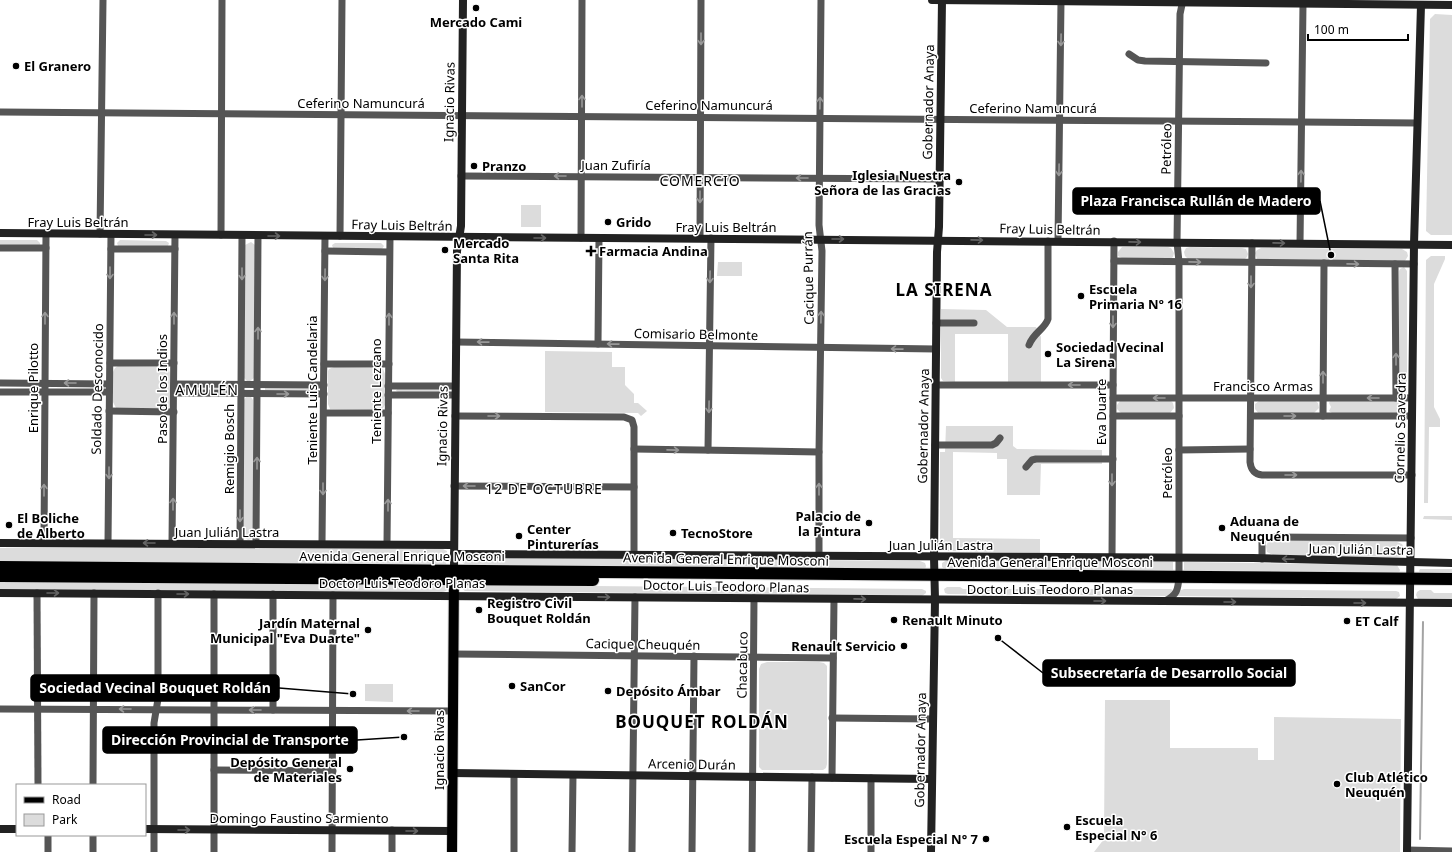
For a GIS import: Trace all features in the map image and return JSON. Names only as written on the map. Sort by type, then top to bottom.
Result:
[{"type":"highway","name":"Avenida General Enrique Mosconi","points":[[0,567],[454,575],[1179,581],[1410,582],[1452,578]]},
{"type":"highway","name":"Avenida General Enrique Mosconi","points":[[0,576],[454,575]]},
{"type":"highway","name":"Avenida General Enrique Mosconi","points":[[1410,582],[1452,587]]},
{"type":"main road","name":"Ignacio Rivas","points":[[452,852],[454,575]]},
{"type":"street","points":[[100,234],[103,0]]},
{"type":"street","points":[[221,235],[222,0]]},
{"type":"street","points":[[340,236],[342,0]]},
{"type":"street","name":"Ignacio Rivas","points":[[454,575],[457,251],[461,226],[463,0]]},
{"type":"street","points":[[581,238],[582,0]]},
{"type":"street","points":[[700,238],[702,0]]},
{"type":"street","name":"Cacique Purrán","points":[[819,556],[822,251],[819,228],[821,0]]},
{"type":"street","points":[[932,0],[1183,1],[1303,4],[1411,2],[1421,5],[1452,5]]},
{"type":"street","name":"Gobernador Anaya","points":[[931,852],[936,323],[942,0]]},
{"type":"street","points":[[1058,241],[1061,1]]},
{"type":"street","name":"Petróleo","points":[[1179,581],[1179,262],[1177,242],[1180,14],[1183,1]]},
{"type":"street","points":[[1300,243],[1303,4]]},
{"type":"street","name":"Cornelio Saavedra","points":[[1408,851],[1414,244],[1421,5]]},
{"type":"street","points":[[1128,54],[1142,61],[1266,63]]},
{"type":"street","name":"Ceferino Namuncurá","points":[[0,112],[1417,122]]},
{"type":"street","name":"Juan Zufiría","points":[[461,176],[939,179]]},
{"type":"street","name":"Fray Luis Beltrán","points":[[0,233],[459,238],[1114,241],[1452,245]]},
{"type":"street","name":"Enrique Pilotto","points":[[44,543],[46,234]]},
{"type":"street","name":"Soldado Desconocido","points":[[108,543],[111,234]]},
{"type":"street","name":"Paso de los Indios","points":[[172,543],[175,235]]},
{"type":"street","name":"Remigio Bosch","points":[[240,544],[242,235]]},
{"type":"street","points":[[256,544],[258,236]]},
{"type":"street","name":"Teniente Luis Candelaria","points":[[322,544],[325,236]]},
{"type":"street","name":"Teniente Lezcano","points":[[387,544],[390,237]]},
{"type":"street","points":[[598,344],[599,238]]},
{"type":"street","points":[[708,450],[711,238]]},
{"type":"street","points":[[1029,344],[1032,337],[1046,324],[1048,319],[1048,241]]},
{"type":"street","name":"Eva Duarte","points":[[1112,558],[1114,241]]},
{"type":"street","points":[[1252,243],[1250,450],[1251,466],[1253,471],[1262,475],[1412,475]]},
{"type":"street","name":"Fray Luis Beltrán","points":[[0,248],[46,248]]},
{"type":"street","name":"Fray Luis Beltrán","points":[[110,249],[175,249]]},
{"type":"street","name":"Fray Luis Beltrán","points":[[325,251],[389,252]]},
{"type":"street","points":[[1114,261],[1414,264]]},
{"type":"street","points":[[1323,416],[1324,263]]},
{"type":"street","name":"Cornelio Saavedra","points":[[1395,264],[1396,398]]},
{"type":"street","points":[[936,323],[974,323]]},
{"type":"street","name":"Comisario Belmonte","points":[[456,342],[936,349]]},
{"type":"street","points":[[110,363],[174,363]]},
{"type":"street","points":[[324,364],[389,364]]},
{"type":"street","points":[[0,383],[109,384]]},
{"type":"street","points":[[174,384],[324,385]]},
{"type":"street","points":[[936,385],[1113,385]]},
{"type":"street","points":[[388,386],[455,386]]},
{"type":"street","points":[[0,392],[109,392]]},
{"type":"street","points":[[174,393],[324,394]]},
{"type":"street","points":[[388,395],[455,395]]},
{"type":"street","name":"Francisco Armas","points":[[1113,398],[1412,398]]},
{"type":"street","points":[[109,411],[174,412]]},
{"type":"street","points":[[324,413],[388,413]]},
{"type":"street","points":[[455,416],[624,417],[632,420],[634,427],[634,555]]},
{"type":"street","points":[[1113,416],[1179,416]]},
{"type":"street","points":[[1251,416],[1412,416]]},
{"type":"street","points":[[935,445],[992,445],[995,444],[1000,438]]},
{"type":"street","points":[[634,449],[819,452]]},
{"type":"street","points":[[1179,450],[1250,450]]},
{"type":"street","points":[[1026,466],[1032,460],[1036,459],[1112,459]]},
{"type":"street","points":[[454,486],[634,486]]},
{"type":"street","points":[[1262,559],[1262,541],[1266,537],[1411,538]]},
{"type":"street","points":[[1157,558],[1173,552],[1178,546],[1179,539]]},
{"type":"street","name":"Juan Julián Lastra","points":[[0,543],[454,545]]},
{"type":"street","name":"Juan Julián Lastra","points":[[454,554],[1179,558],[1452,563]]},
{"type":"street","points":[[1165,601],[1176,594],[1179,581]]},
{"type":"street","name":"Doctor Luis Teodoro Planas","points":[[0,592],[1452,603]]},
{"type":"street","points":[[37,593],[38,784]]},
{"type":"street","points":[[93,784],[94,593]]},
{"type":"street","points":[[154,852],[154,723],[158,699],[158,594]]},
{"type":"street","points":[[214,594],[214,852]]},
{"type":"street","points":[[273,594],[273,710]]},
{"type":"street","points":[[332,595],[332,852]]},
{"type":"street","points":[[632,852],[635,597]]},
{"type":"street","name":"Chacabuco","points":[[752,852],[754,598]]},
{"type":"street","points":[[832,778],[834,599]]},
{"type":"street","name":"Cacique Cheuquén","points":[[453,654],[833,658]]},
{"type":"street","points":[[692,852],[694,656]]},
{"type":"street","points":[[0,709],[332,710],[452,712]]},
{"type":"street","points":[[832,718],[933,719]]},
{"type":"street","points":[[214,770],[332,771]]},
{"type":"street","name":"Arcenio Durán","points":[[452,774],[932,779]]},
{"type":"street","points":[[514,774],[514,852]]},
{"type":"street","points":[[572,852],[573,775]]},
{"type":"street","points":[[811,852],[812,777]]},
{"type":"street","points":[[871,778],[871,852]]},
{"type":"street","points":[[0,829],[16,829]]},
{"type":"street","name":"Domingo Faustino Sarmiento","points":[[146,829],[452,831]]},
{"type":"street","points":[[392,830],[392,852]]},
{"type":"street","points":[[48,836],[48,852]]},
{"type":"street","points":[[93,836],[93,852]]},
{"type":"street","points":[[1408,851],[1452,850]]},
{"type":"green space","points":[[1435,14],[1452,15],[1452,235],[1431,235],[1426,231],[1430,19]]},
{"type":"green space","points":[[521,205],[541,205],[541,227],[521,227]]},
{"type":"green space","points":[[0,240],[37,240],[40,245],[0,246]]},
{"type":"green space","points":[[120,240],[166,241],[169,243],[168,246],[118,246],[117,243]]},
{"type":"green space","points":[[251,242],[255,245],[254,378],[247,381],[244,378],[245,245]]},
{"type":"green space","points":[[335,243],[381,243],[384,246],[382,249],[333,248],[332,245]]},
{"type":"green space","points":[[1122,247],[1168,247],[1171,248],[1174,253],[1173,257],[1170,259],[1122,258],[1118,256],[1118,252]]},
{"type":"green space","points":[[1186,248],[1242,248],[1246,249],[1248,254],[1244,260],[1188,259],[1184,252]]},
{"type":"green space","points":[[1261,248],[1402,249],[1407,252],[1408,256],[1405,261],[1257,259],[1255,253]]},
{"type":"green space","points":[[1431,256],[1445,256],[1445,259],[1434,284],[1434,407],[1440,419],[1440,427],[1429,427],[1428,503],[1424,503],[1426,260]]},
{"type":"green space","points":[[718,262],[742,262],[742,276],[717,276]]},
{"type":"green space","points":[[1404,267],[1407,271],[1407,391],[1405,395],[1400,395],[1398,392],[1399,271]]},
{"type":"green space","points":[[941,309],[986,310],[1007,327],[1036,327],[1041,337],[1041,382],[1008,382],[1008,334],[955,334],[955,382],[943,381],[941,378]]},
{"type":"green space","points":[[545,351],[612,352],[612,367],[625,367],[625,385],[634,394],[634,403],[638,403],[647,411],[641,416],[638,413],[545,412]]},
{"type":"green space","points":[[118,366],[168,367],[170,373],[169,407],[167,409],[116,408],[113,402],[113,372]]},
{"type":"green space","points":[[334,367],[383,369],[385,374],[385,405],[383,408],[381,410],[330,409],[328,404],[328,371]]},
{"type":"green space","points":[[181,387],[230,388],[232,390],[182,390]]},
{"type":"green space","points":[[265,388],[314,388],[316,390],[265,390]]},
{"type":"green space","points":[[397,389],[446,389],[447,391],[398,392],[396,391]]},
{"type":"green space","points":[[246,397],[251,397],[253,400],[253,536],[248,540],[243,536],[244,400]]},
{"type":"green space","points":[[1170,400],[1173,403],[1174,408],[1170,413],[1121,413],[1117,409],[1117,405],[1120,401]]},
{"type":"green space","points":[[1314,400],[1318,403],[1319,408],[1314,413],[1259,414],[1255,409],[1255,404],[1259,401]]},
{"type":"green space","points":[[1398,400],[1402,407],[1398,413],[1332,413],[1329,411],[1331,407],[1329,403],[1330,401]]},
{"type":"green space","points":[[946,426],[1013,426],[1013,446],[1017,449],[1102,450],[1102,464],[1041,464],[1040,495],[1007,495],[1007,459],[997,459],[997,453],[953,452],[953,538],[1040,539],[1040,553],[942,551],[940,546],[940,452],[945,452]]},
{"type":"green space","points":[[1424,516],[1452,516],[1452,520],[1423,519]]},
{"type":"green space","points":[[1273,540],[1397,542],[1402,544],[1405,551],[1402,556],[1397,557],[1273,555],[1267,552],[1266,546],[1268,542]]},
{"type":"green space","points":[[0,548],[441,548],[447,551],[446,565],[431,567],[427,564],[0,561]]},
{"type":"green space","points":[[464,557],[920,561],[925,563],[926,566],[925,569],[908,571],[903,568],[466,565],[462,562]]},
{"type":"green space","points":[[947,560],[1173,562],[1173,570],[945,569],[942,567],[942,563]]},
{"type":"green space","points":[[1184,562],[1397,565],[1400,570],[1399,573],[1384,575],[1380,572],[1184,570]]},
{"type":"green space","points":[[1420,569],[1452,569],[1452,573],[1420,573]]},
{"type":"green space","points":[[0,579],[444,585],[447,586],[448,589],[443,592],[0,589]]},
{"type":"green space","points":[[478,583],[481,585],[922,589],[926,591],[926,593],[922,596],[465,591],[461,588],[462,584]]},
{"type":"green space","points":[[947,587],[960,587],[963,589],[1173,590],[1170,596],[948,594],[945,593],[944,589]]},
{"type":"green space","points":[[1184,589],[1396,591],[1399,592],[1400,596],[1396,599],[1177,596],[1179,591]]},
{"type":"green space","points":[[1420,590],[1431,590],[1434,593],[1452,593],[1452,600],[1418,599],[1416,595]]},
{"type":"green space","points":[[767,662],[819,662],[824,663],[827,666],[827,764],[826,768],[823,770],[762,770],[759,767],[759,669],[761,664]]},
{"type":"green space","points":[[365,684],[393,684],[393,702],[365,701]]},
{"type":"green space","points":[[1105,700],[1170,700],[1170,748],[1258,748],[1258,760],[1274,760],[1274,717],[1401,719],[1400,852],[1094,852],[1104,839]]},
{"type":"waterway","points":[[1420,839],[1423,622]]},
{"type":"place","name":"Mercado Cami","points":[[476,8]]},
{"type":"place","name":"El Granero","points":[[16,66]]},
{"type":"place","name":"Pranzo","points":[[474,166]]},
{"type":"place","name":"Iglesia Nuestra Señora de las Gracias","points":[[959,182]]},
{"type":"place","name":"Grido","points":[[608,222]]},
{"type":"place","name":"Mercado Santa Rita","points":[[445,250]]},
{"type":"place","name":"Farmacia Andina","points":[[591,251]]},
{"type":"place","name":"Plaza Francisca Rullán de Madero","points":[[1331,255]]},
{"type":"place","name":"Escuela Primaria Nº 16","points":[[1081,296]]},
{"type":"place","name":"Sociedad Vecinal La Sirena","points":[[1048,354]]},
{"type":"place","name":"Palacio de la Pintura","points":[[869,523]]},
{"type":"place","name":"El Boliche de Alberto","points":[[9,525]]},
{"type":"place","name":"Aduana de Neuquén","points":[[1222,528]]},
{"type":"place","name":"TecnoStore","points":[[673,533]]},
{"type":"place","name":"Center Pinturerías","points":[[519,536]]},
{"type":"place","name":"Registro Civil Bouquet Roldán","points":[[479,610]]},
{"type":"place","name":"Renault Minuto","points":[[894,620]]},
{"type":"place","name":"ET Calf","points":[[1347,621]]},
{"type":"place","name":"Jardín Maternal Municipal \"Eva Duarte\"","points":[[368,630]]},
{"type":"place","name":"Subsecretaría de Desarrollo Social","points":[[998,638]]},
{"type":"place","name":"Renault Servicio","points":[[904,646]]},
{"type":"place","name":"SanCor","points":[[512,686]]},
{"type":"place","name":"Depósito Ámbar","points":[[608,691]]},
{"type":"place","name":"Sociedad Vecinal Bouquet Roldán","points":[[353,694]]},
{"type":"place","name":"Dirección Provincial de Transporte","points":[[404,737]]},
{"type":"place","name":"Depósito General de Materiales","points":[[350,769]]},
{"type":"place","name":"Club Atlético Neuquén","points":[[1337,784]]},
{"type":"place","name":"Escuela Especial N° 6","points":[[1067,827]]},
{"type":"place","name":"Escuela Especial N° 7","points":[[986,839]]},
{"type":"district","name":"COMERCIO","points":[[700,180]]},
{"type":"district","name":"LA SIRENA","points":[[944,289]]},
{"type":"district","name":"AMULÉN","points":[[207,389]]},
{"type":"district","name":"12 DE OCTUBRE","points":[[544,488]]},
{"type":"district","name":"BOUQUET ROLDÁN","points":[[702,721]]}]
